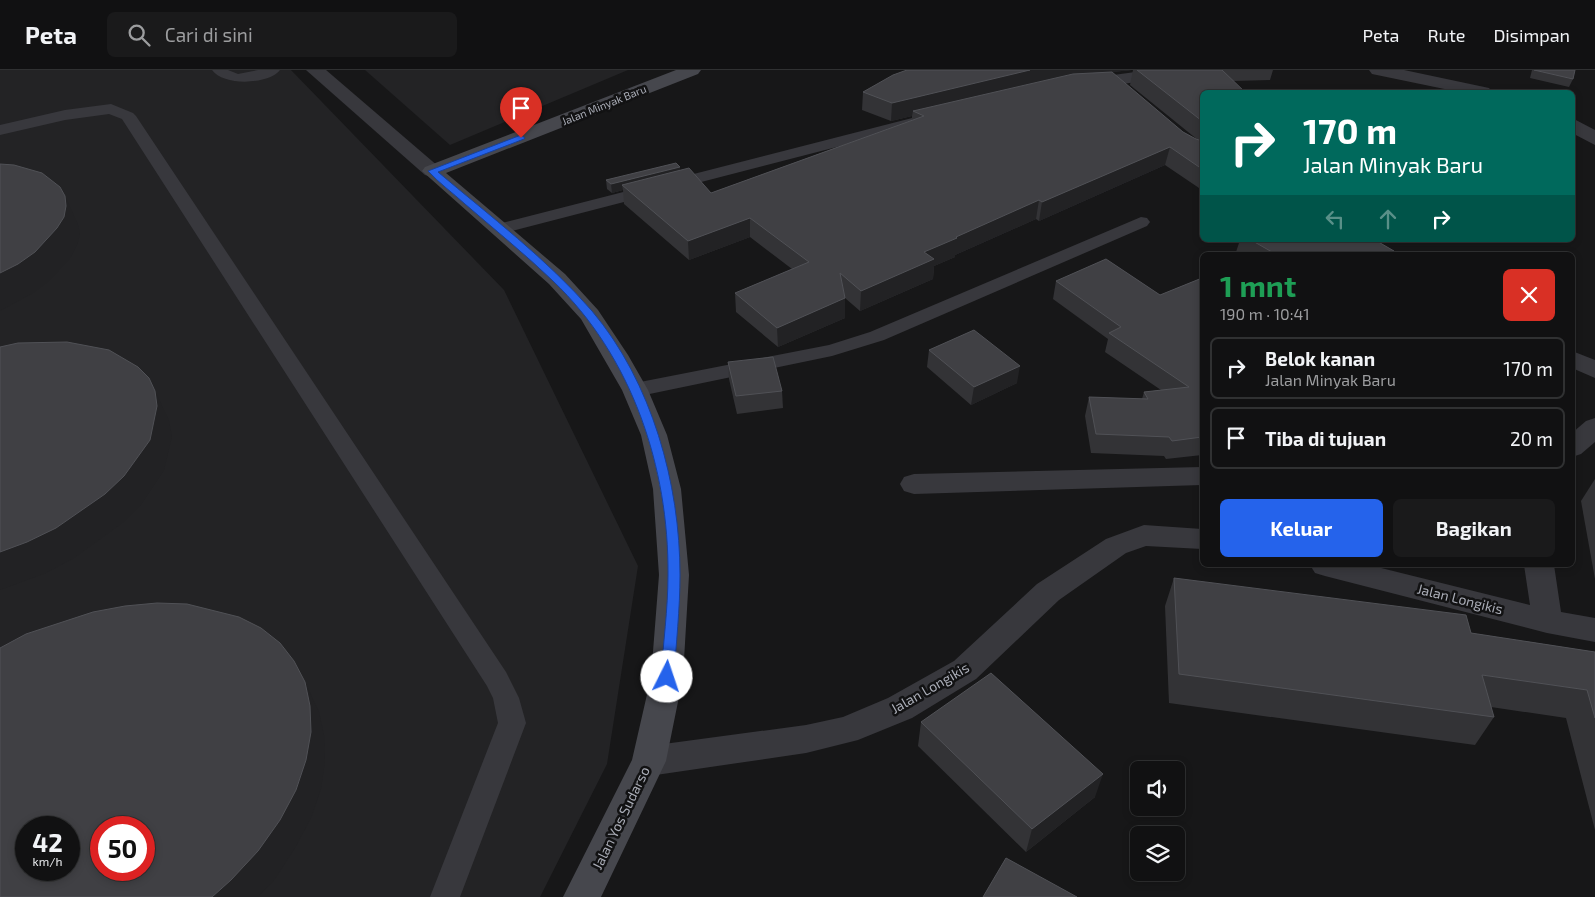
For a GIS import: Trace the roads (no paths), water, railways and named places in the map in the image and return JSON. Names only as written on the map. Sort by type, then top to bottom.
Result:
[{"type":"main road","name":"Jalan Minyak Baru","points":[[432,171],[692,70]]},
{"type":"main road","name":"Jalan Yos Sudarso","points":[[432,171],[557,279],[590,315],[636,390],[654,435],[667,489],[674,575],[667,677],[649,761],[582,897]]},
{"type":"street","name":"Jalan Yos Sudarso","points":[[316,70],[432,171]]},
{"type":"street","points":[[1378,70],[1474,90]]},
{"type":"street","points":[[1096,78],[1174,72]]},
{"type":"street","points":[[1096,78],[1115,84],[1129,96]]},
{"type":"street","points":[[1575,126],[1595,139]]},
{"type":"street","points":[[1575,360],[1595,370]]},
{"type":"street","points":[[1575,445],[1595,427]]},
{"type":"street","points":[[914,484],[1200,476]]},
{"type":"street","name":"Jalan Longikis","points":[[649,761],[806,740],[846,730],[900,708],[965,670],[1048,592],[1116,546],[1144,535],[1200,539]]},
{"type":"street","name":"Jalan Longikis","points":[[1333,567],[1547,621],[1595,630]]},
{"type":"street","points":[[1540,567],[1547,621]]},
{"type":"lane","points":[[220,70],[232,79],[273,70]]},
{"type":"lane","points":[[0,130],[65,115],[111,108],[128,116],[497,680],[506,698],[512,723],[445,897]]},
{"type":"lane","points":[[500,229],[937,117]]},
{"type":"lane","points":[[636,390],[832,350],[877,336],[1142,222]]}]
